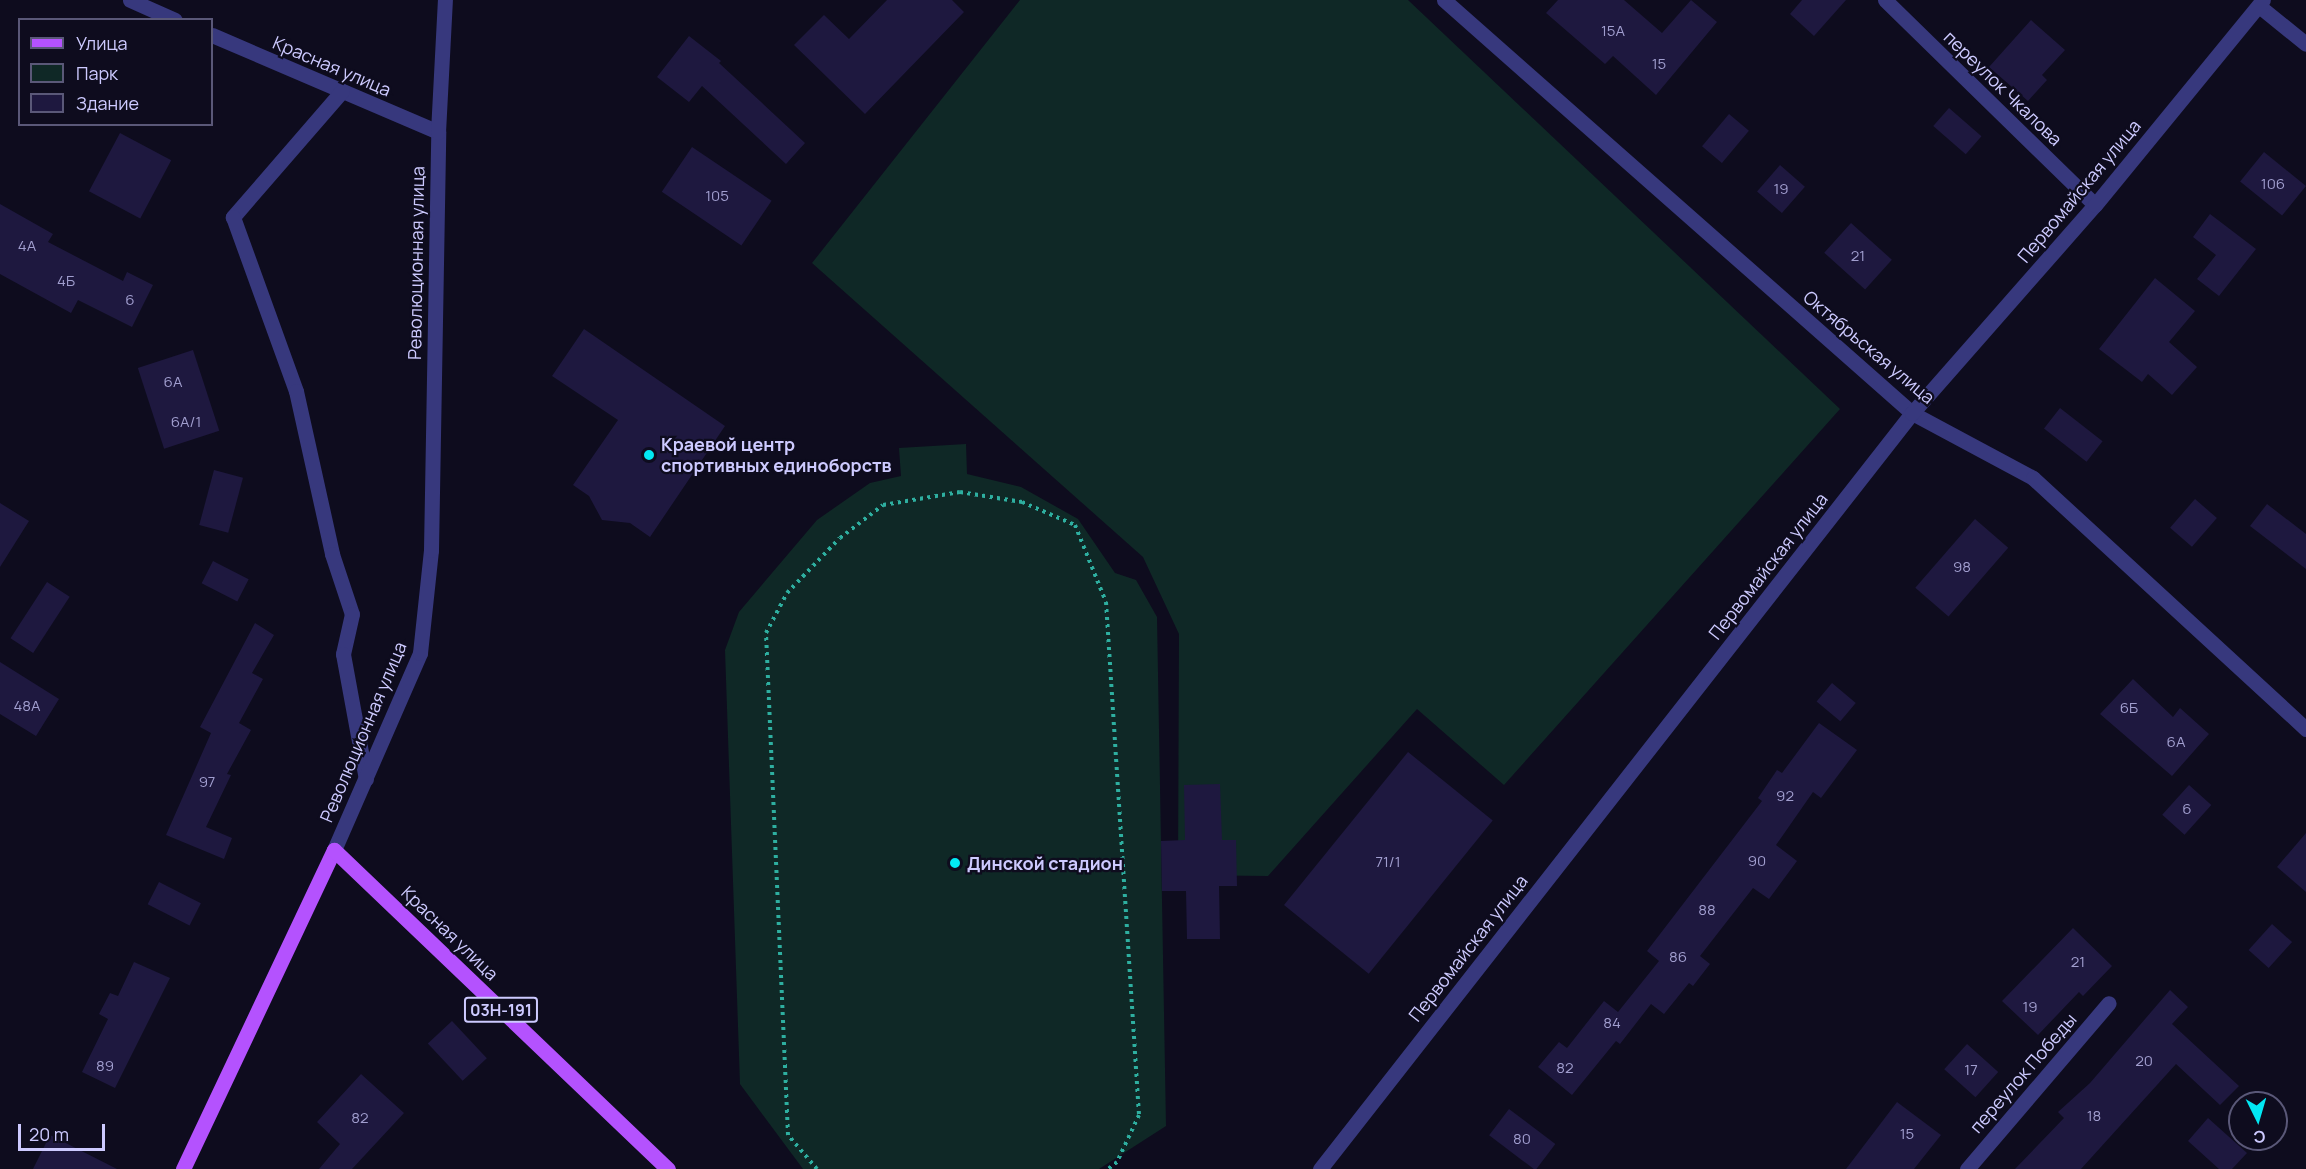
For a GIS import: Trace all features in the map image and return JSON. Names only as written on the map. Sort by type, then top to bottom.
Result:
[{"type":"main road","name":"Революционная улица","points":[[183,1169],[334,850]]},
{"type":"main road","name":"Красная улица","points":[[334,850],[668,1169]]},
{"type":"street","points":[[130,0],[170,18]]},
{"type":"street","name":"Революционная улица","points":[[334,850],[420,653],[431,550],[438,132],[445,0]]},
{"type":"street","name":"Октябрьская улица","points":[[1444,0],[1912,413],[2033,478],[2306,729]]},
{"type":"street","name":"переулок Чкалова","points":[[1885,0],[2095,204]]},
{"type":"street","points":[[2261,3],[2306,44]]},
{"type":"street","name":"Первомайская улица","points":[[1320,1169],[1912,413],[2095,204],[2261,3]]},
{"type":"street","name":"Красная улица","points":[[213,35],[438,132]]},
{"type":"street","points":[[342,91],[232,217],[296,391],[332,554],[352,614],[343,654],[366,779]]},
{"type":"street","name":"переулок Победы","points":[[1967,1169],[2109,1003]]},
{"type":"path","points":[[818,1169],[788,1136],[766,633],[787,593],[840,538],[883,505],[960,492],[1022,501],[1075,525],[1106,602],[1139,1115],[1117,1162],[1108,1169]]},
{"type":"green space","points":[[1020,0],[1408,0],[1840,409],[1504,785],[1417,709],[1268,876],[1178,875],[1179,634],[1143,557],[812,263]]},
{"type":"green space","points":[[966,444],[967,474],[1021,487],[1078,519],[1115,573],[1136,580],[1157,617],[1166,1126],[1099,1169],[803,1169],[740,1084],[725,650],[739,612],[817,520],[870,483],[901,476],[899,448]]},
{"type":"building","points":[[887,0],[952,0],[964,12],[865,114],[794,45],[824,15],[849,39]]},
{"type":"building","points":[[1558,0],[1624,0],[1662,33],[1691,0],[1717,22],[1656,95],[1613,56],[1605,64],[1546,13]]},
{"type":"building","points":[[1802,0],[1846,0],[1814,36],[1790,14]]},
{"type":"building","points":[[2031,20],[2065,50],[2042,75],[2047,80],[2028,101],[1989,67]]},
{"type":"building","points":[[689,36],[721,61],[719,63],[805,143],[786,164],[702,86],[689,102],[657,77]]},
{"type":"building","points":[[1949,108],[1981,136],[1966,154],[1933,126]]},
{"type":"building","points":[[1729,114],[1749,131],[1722,163],[1702,146]]},
{"type":"building","points":[[120,133],[171,160],[140,219],[89,191]]},
{"type":"building","points":[[692,147],[772,201],[741,245],[662,192]]},
{"type":"building","points":[[2264,152],[2306,186],[2282,216],[2240,182]]},
{"type":"building","points":[[1780,165],[1805,187],[1782,213],[1757,191]]},
{"type":"building","points":[[0,204],[53,234],[48,242],[123,281],[127,272],[153,285],[132,327],[78,300],[71,313],[0,274]]},
{"type":"building","points":[[2210,214],[2256,249],[2219,296],[2197,279],[2216,255],[2193,237]]},
{"type":"building","points":[[1851,223],[1892,260],[1865,290],[1824,253]]},
{"type":"building","points":[[2155,278],[2195,311],[2169,342],[2197,367],[2172,395],[2148,374],[2142,382],[2099,349]]},
{"type":"building","name":"Краевой центр спортивных единоборств","points":[[584,329],[725,426],[650,537],[630,523],[602,520],[589,496],[573,485],[618,420],[552,376]]},
{"type":"building","points":[[193,350],[219,431],[164,449],[138,368]]},
{"type":"building","points":[[2060,408],[2103,441],[2087,462],[2044,428]]},
{"type":"building","points":[[214,470],[243,478],[228,533],[199,525]]},
{"type":"building","points":[[2195,499],[2217,518],[2192,547],[2170,528]]},
{"type":"building","points":[[0,503],[29,521],[0,567]]},
{"type":"building","points":[[2267,504],[2306,534],[2306,569],[2250,526]]},
{"type":"building","points":[[1975,519],[2008,548],[1949,617],[1915,588]]},
{"type":"building","points":[[213,561],[249,579],[237,601],[202,583]]},
{"type":"building","points":[[47,582],[70,597],[33,653],[11,638]]},
{"type":"building","points":[[255,623],[274,635],[252,673],[263,679],[239,723],[251,730],[227,774],[231,775],[206,827],[232,838],[224,859],[166,835],[211,733],[200,727]]},
{"type":"building","points":[[0,662],[59,699],[36,736],[0,714]]},
{"type":"building","points":[[2133,679],[2173,717],[2180,708],[2209,734],[2172,776],[2100,714]]},
{"type":"building","points":[[1832,683],[1856,703],[1840,721],[1817,701]]},
{"type":"building","points":[[1819,723],[1857,750],[1821,798],[1813,792],[1776,845],[1797,861],[1769,899],[1753,888],[1700,956],[1710,964],[1693,986],[1689,983],[1664,1014],[1651,1004],[1620,1044],[1616,1041],[1572,1095],[1538,1067],[1559,1042],[1567,1048],[1604,1001],[1618,1012],[1659,961],[1647,951],[1762,801],[1758,798],[1777,770],[1782,773]]},
{"type":"building","points":[[1408,752],[1493,821],[1369,974],[1284,905]]},
{"type":"building","points":[[1220,784],[1222,840],[1236,840],[1237,886],[1219,886],[1220,939],[1187,939],[1186,891],[1162,891],[1161,841],[1185,840],[1184,785]]},
{"type":"building","points":[[2189,785],[2211,805],[2185,835],[2162,815]]},
{"type":"building","points":[[2306,833],[2306,892],[2277,867]]},
{"type":"building","points":[[159,882],[201,903],[190,926],[148,904]]},
{"type":"building","points":[[2272,924],[2292,942],[2269,968],[2249,950]]},
{"type":"building","points":[[2073,928],[2112,966],[2083,996],[2079,992],[2038,1035],[2002,1001]]},
{"type":"building","points":[[134,962],[170,978],[115,1088],[82,1072],[108,1019],[99,1014],[110,993],[118,996]]},
{"type":"building","points":[[2170,990],[2188,1007],[2172,1024],[2239,1086],[2234,1091],[2228,1091],[2228,1097],[2220,1105],[2176,1064],[2081,1169],[2015,1169],[2064,1118],[2058,1112],[2090,1083]]},
{"type":"building","points":[[452,1021],[487,1058],[463,1081],[428,1044]]},
{"type":"building","points":[[1967,1044],[1998,1072],[1975,1097],[1944,1069]]},
{"type":"building","points":[[361,1074],[404,1113],[352,1169],[319,1169],[340,1144],[317,1122]]},
{"type":"building","points":[[1897,1102],[1941,1135],[1914,1169],[1846,1169]]},
{"type":"building","points":[[1509,1109],[1555,1144],[1536,1169],[1534,1169],[1489,1135]]},
{"type":"building","points":[[2208,1118],[2228,1136],[2228,1151],[2247,1153],[2232,1169],[2219,1169],[2188,1141]]},
{"type":"building","points":[[50,1135],[117,1169],[33,1169]]},
{"type":"place","name":"Краевой центр спортивных единоборств","points":[[649,455]]},
{"type":"place","name":"Динской стадион","points":[[955,863]]}]
